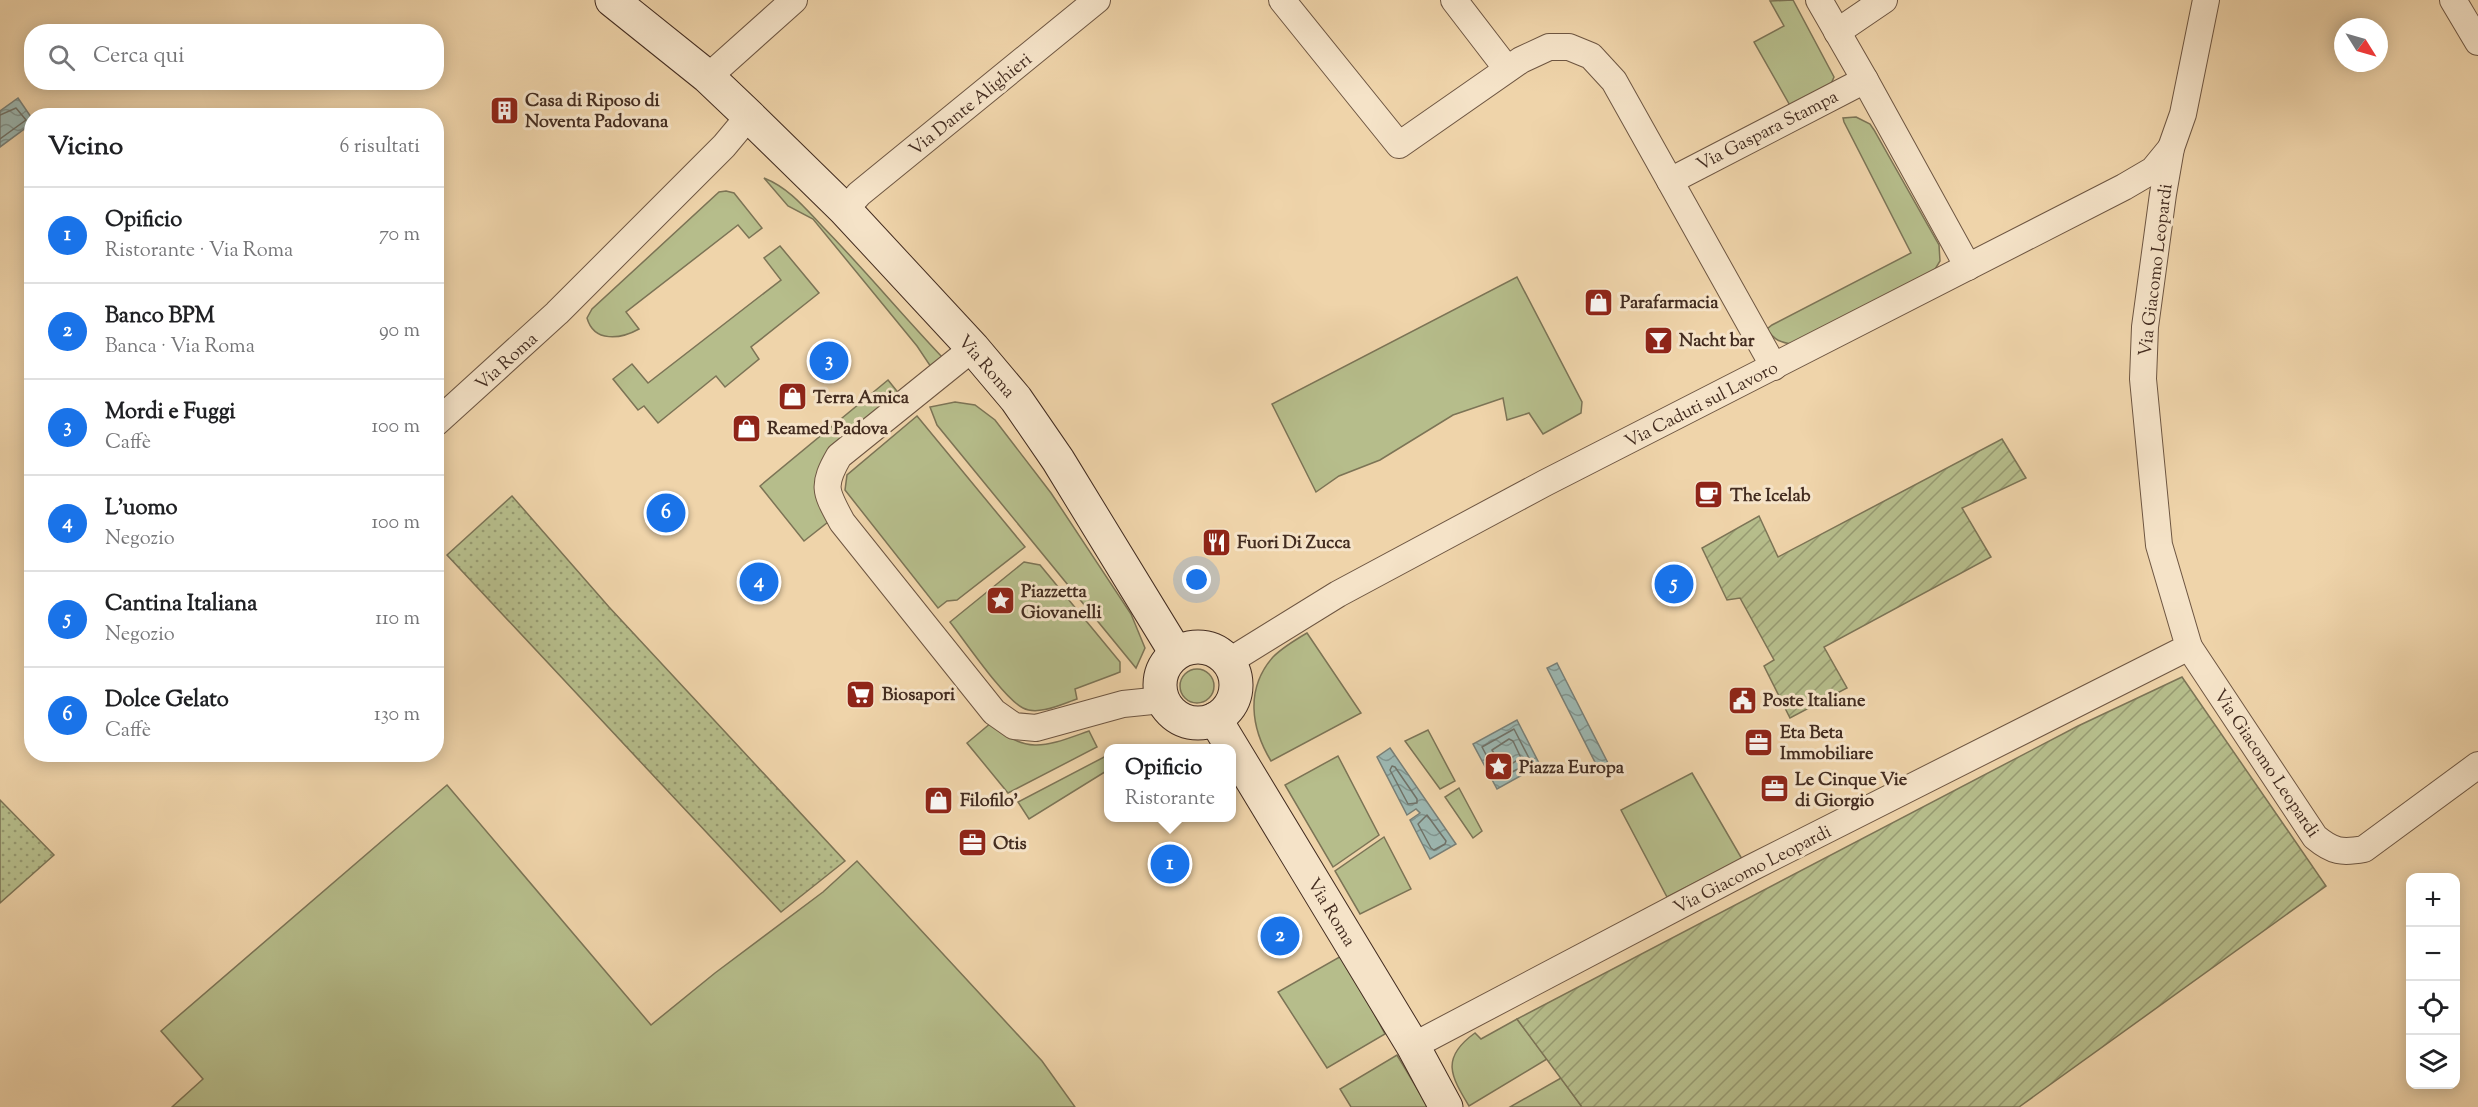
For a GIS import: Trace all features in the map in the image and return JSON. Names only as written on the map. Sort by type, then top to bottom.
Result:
[{"type":"street","name":"Via Roma","points":[[612,0],[708,77],[749,116],[845,210],[974,348],[1016,399],[1058,460],[1176,653]]},
{"type":"street","points":[[708,77],[794,0]]},
{"type":"street","name":"Via Dante Alighieri","points":[[845,210],[859,194],[1097,0]]},
{"type":"street","points":[[1282,0],[1399,144],[1507,69],[1549,47],[1569,47],[1591,56],[1614,81],[1774,367]]},
{"type":"street","points":[[1454,0],[1507,69]]},
{"type":"street","points":[[1820,0],[1968,267]]},
{"type":"street","points":[[1837,32],[1884,0]]},
{"type":"street","name":"Via Giacomo Leopardi","points":[[2206,0],[2183,114],[2171,148],[2163,194],[2145,327],[2143,378],[2159,545],[2189,647],[2315,837],[2327,848],[2344,852],[2364,849],[2478,765]]},
{"type":"street","points":[[2453,0],[2478,42]]},
{"type":"street","name":"Via Gaspara Stampa","points":[[1670,181],[1865,80]]},
{"type":"street","name":"Via Roma","points":[[444,416],[557,313],[724,146],[749,116]]},
{"type":"street","name":"Via Caduti sul Lavoro","points":[[1228,662],[1338,594],[1545,483],[2153,170],[2171,148]]},
{"type":"street","points":[[974,348],[838,456],[829,474],[827,494],[842,522],[994,712],[1014,726],[1036,728],[1090,715],[1123,704],[1162,700]]},
{"type":"street","points":[[1198,647],[1220,654],[1228,662],[1234,674],[1235,694],[1226,711],[1215,720],[1190,723],[1178,719],[1168,711],[1159,687],[1161,674],[1167,662],[1176,653],[1187,648],[1198,647]]},
{"type":"street","name":"Via Giacomo Leopardi","points":[[1413,1047],[1751,868],[2189,647]]},
{"type":"street","name":"Via Roma","points":[[1215,720],[1230,744]]},
{"type":"street","name":"Via Roma","points":[[1236,755],[1413,1047],[1446,1107]]},
{"type":"green space","points":[[1793,0],[1834,77],[1831,84],[1792,109],[1754,42],[1784,26],[1770,1]]},
{"type":"green space","points":[[1856,117],[1870,124],[1874,130],[1939,245],[1940,261],[1934,271],[1793,344],[1781,342],[1767,329],[1772,325],[1911,253],[1843,118]]},
{"type":"green space","points":[[764,178],[781,187],[803,206],[944,359],[931,367],[917,346],[813,219],[788,206]]},
{"type":"green space","points":[[719,192],[734,193],[762,228],[749,238],[738,225],[626,312],[639,329],[616,337],[596,332],[587,318],[592,309]]},
{"type":"green space","points":[[780,246],[819,293],[751,347],[759,359],[725,387],[716,376],[658,423],[644,406],[638,410],[613,379],[632,364],[648,383],[781,280],[764,258]]},
{"type":"green space","points":[[1517,277],[1582,402],[1581,413],[1543,434],[1529,413],[1507,420],[1503,398],[1453,415],[1380,460],[1339,476],[1316,492],[1272,404]]},
{"type":"green space","points":[[888,380],[900,395],[815,482],[818,502],[828,522],[804,541],[760,486]]},
{"type":"green space","points":[[955,402],[975,405],[995,420],[1051,493],[1131,614],[1145,648],[1136,668],[937,425],[930,407]]},
{"type":"green space","points":[[917,416],[1025,547],[957,600],[947,601],[938,608],[845,490],[847,475]]},
{"type":"green space","points":[[2002,439],[2026,478],[1962,508],[1991,557],[1824,647],[1847,688],[1790,718],[1764,666],[1774,660],[1740,598],[1727,600],[1702,548],[1759,516],[1778,557]]},
{"type":"green space","points":[[512,496],[609,607],[845,861],[781,912],[447,555]]},
{"type":"green space","points":[[1024,562],[1040,565],[1120,662],[1120,672],[1075,689],[1077,699],[1036,711],[1023,708],[1006,693],[950,622]]},
{"type":"green space","points":[[1307,633],[1361,713],[1271,761],[1255,722],[1255,695],[1258,682],[1273,657]]},
{"type":"green space","points":[[1197,669],[1209,674],[1214,686],[1209,698],[1197,703],[1185,698],[1180,686],[1185,674]]},
{"type":"green space","points":[[2182,677],[2326,886],[2019,1107],[1582,1107],[1517,1019],[2078,726]]},
{"type":"green space","points":[[991,723],[1015,741],[1038,745],[1050,744],[1089,731],[1097,747],[1008,793],[967,743]]},
{"type":"green space","points":[[1428,730],[1455,781],[1440,789],[1405,741]]},
{"type":"green space","points":[[1338,756],[1379,835],[1333,867],[1285,785]]},
{"type":"green space","points":[[1104,757],[1104,772],[1029,819],[1018,802]]},
{"type":"green space","points":[[1692,773],[1742,859],[1667,897],[1621,810]]},
{"type":"green space","points":[[447,785],[651,1025],[715,973],[823,892],[857,861],[1042,1061],[1075,1107],[172,1107],[203,1079],[161,1031]]},
{"type":"green space","points":[[1459,788],[1482,831],[1473,838],[1445,797]]},
{"type":"green space","points":[[0,800],[54,855],[0,903]]},
{"type":"green space","points":[[1384,837],[1411,889],[1360,914],[1335,871]]},
{"type":"green space","points":[[1343,955],[1385,1034],[1327,1068],[1278,992]]},
{"type":"green space","points":[[1517,1019],[1547,1059],[1469,1106],[1457,1085],[1452,1068],[1457,1051],[1475,1033],[1481,1039]]},
{"type":"green space","points":[[1397,1055],[1428,1107],[1351,1107],[1340,1089]]},
{"type":"green space","points":[[1561,1078],[1582,1107],[1510,1107]]},
{"type":"water","points":[[18,98],[25,108],[24,129],[0,147],[0,111]]},
{"type":"water","points":[[1557,663],[1610,767],[1600,772],[1547,668]]},
{"type":"water","points":[[1517,720],[1540,765],[1497,789],[1473,744]]},
{"type":"water","points":[[1390,748],[1456,844],[1430,859],[1410,820],[1420,813],[1416,809],[1407,815],[1377,757]]},
{"type":"place","name":"Casa di Riposo di Noventa Padovana","points":[[504,110]]},
{"type":"place","name":"Parafarmacia","points":[[1599,302]]},
{"type":"place","name":"Nacht bar","points":[[1658,340]]},
{"type":"place","name":"Mordi e Fuggi","points":[[829,361]]},
{"type":"place","name":"Terra Amica","points":[[792,397]]},
{"type":"place","name":"Reamed Padova","points":[[746,428]]},
{"type":"place","name":"The Icelab","points":[[1709,495]]},
{"type":"place","name":"Dolce Gelato","points":[[666,513]]},
{"type":"place","name":"Fuori Di Zucca","points":[[1216,542]]},
{"type":"place","name":"L'uomo","points":[[759,582]]},
{"type":"place","name":"Cantina Italiana","points":[[1674,584]]},
{"type":"place","name":"Piazzetta Giovanelli","points":[[1000,601]]},
{"type":"place","name":"Biosapori","points":[[861,694]]},
{"type":"place","name":"Poste Italiane","points":[[1742,700]]},
{"type":"place","name":"Eta Beta Immobiliare","points":[[1759,742]]},
{"type":"place","name":"Piazza Europa","points":[[1498,767]]},
{"type":"place","name":"Le Cinque Vie di Giorgio","points":[[1774,789]]},
{"type":"place","name":"Filofilo'","points":[[939,800]]},
{"type":"place","name":"Otis","points":[[972,843]]},
{"type":"place","name":"Opificio","points":[[1170,864]]},
{"type":"place","name":"Banco BPM","points":[[1280,936]]}]
